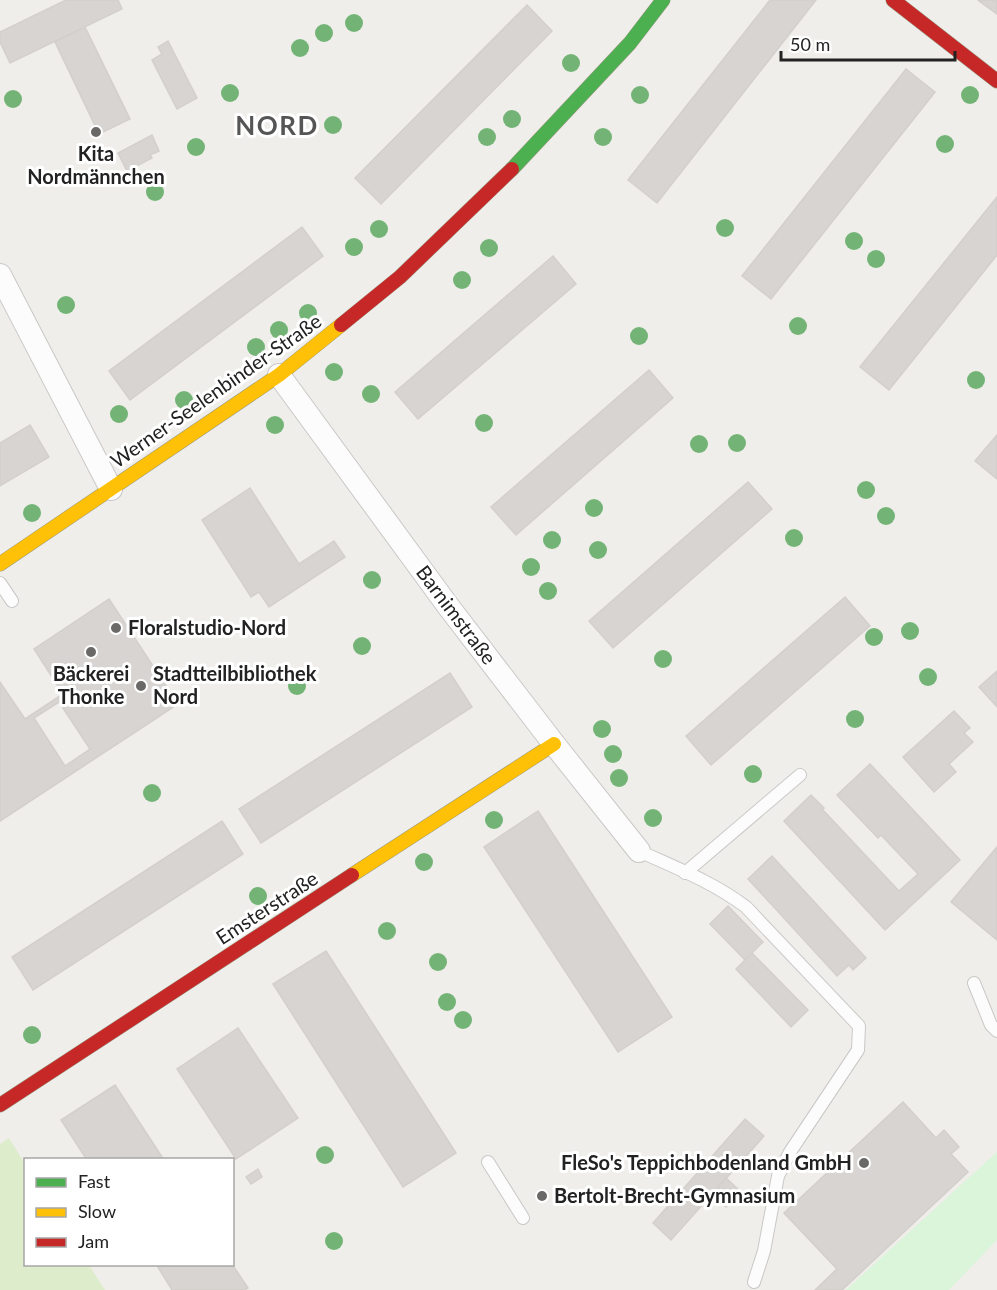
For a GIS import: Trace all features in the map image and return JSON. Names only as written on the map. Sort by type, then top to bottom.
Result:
[{"type":"street","name":"Werner-Seelenbinder-Straße","points":[[0,564],[279,375],[383,291],[454,227],[532,148],[630,43],[663,0]]},
{"type":"street","points":[[893,0],[997,81]]},
{"type":"street","points":[[1,279],[111,489]]},
{"type":"street","name":"Barnimstraße","points":[[279,375],[448,606],[639,850]]},
{"type":"street","name":"Emsterstraße","points":[[0,1105],[554,744]]},
{"type":"lane","points":[[0,584],[12,601]]},
{"type":"lane","points":[[685,873],[800,775]]},
{"type":"lane","points":[[639,850],[724,891],[746,907],[859,1026],[858,1050],[790,1152],[778,1176],[764,1251],[754,1282]]},
{"type":"lane","points":[[974,983],[991,1025],[997,1031]]},
{"type":"lane","points":[[488,1162],[523,1218]]},
{"type":"green space","points":[[9,1138],[24,1162],[24,1266],[90,1266],[105,1290],[0,1290],[0,1144]]},
{"type":"green space","points":[[997,1152],[997,1240],[949,1290],[846,1290]]},
{"type":"building","points":[[66,0],[118,0],[122,9],[10,63],[0,42],[0,32]]},
{"type":"building","points":[[770,0],[816,0],[657,203],[628,180]]},
{"type":"building","points":[[997,0],[997,14],[979,1]]},
{"type":"building","points":[[527,5],[552,31],[381,204],[355,178]]},
{"type":"building","points":[[85,27],[130,119],[99,134],[55,42]]},
{"type":"building","points":[[168,41],[197,98],[177,109],[152,60],[162,54],[158,47]]},
{"type":"building","points":[[906,69],[935,92],[771,299],[742,276]]},
{"type":"building","points":[[152,135],[159,151],[150,155],[152,158],[127,171],[118,153]]},
{"type":"building","points":[[997,197],[997,255],[889,390],[860,367]]},
{"type":"building","points":[[302,227],[323,256],[130,400],[109,371]]},
{"type":"building","points":[[553,256],[576,284],[418,419],[395,392]]},
{"type":"building","points":[[649,370],[673,398],[516,535],[491,507]]},
{"type":"building","points":[[30,425],[49,457],[0,486],[0,443]]},
{"type":"building","points":[[997,435],[997,479],[975,461]]},
{"type":"building","points":[[748,482],[772,509],[613,648],[589,621]]},
{"type":"building","points":[[250,488],[299,564],[334,541],[345,557],[269,607],[259,592],[251,597],[202,520]]},
{"type":"building","points":[[845,597],[870,626],[711,765],[686,736]]},
{"type":"building","points":[[109,599],[178,704],[0,821],[0,682],[25,719],[63,694],[34,649]],"holes":[[[59,702],[90,749],[65,766],[34,718]]]},
{"type":"building","points":[[997,671],[997,707],[979,687]]},
{"type":"building","points":[[450,673],[472,707],[261,843],[239,809]]},
{"type":"building","points":[[954,711],[970,728],[964,733],[973,742],[949,764],[956,772],[934,792],[903,757]]},
{"type":"building","points":[[870,764],[960,860],[885,930],[784,821],[811,795],[899,891],[918,874],[881,835],[878,838],[837,795]]},
{"type":"building","points":[[538,811],[672,1017],[618,1052],[484,847]]},
{"type":"building","points":[[222,821],[243,854],[33,990],[12,957]]},
{"type":"building","points":[[997,847],[997,940],[951,902]]},
{"type":"building","points":[[772,856],[866,958],[853,970],[849,965],[837,976],[748,879]]},
{"type":"building","points":[[728,906],[763,942],[745,960],[710,924]]},
{"type":"building","points":[[326,951],[456,1153],[403,1187],[273,984]]},
{"type":"building","points":[[752,953],[808,1010],[791,1027],[736,969]]},
{"type":"building","points":[[238,1028],[298,1118],[236,1159],[177,1069]]},
{"type":"building","points":[[115,1085],[163,1158],[86,1158],[61,1120]]},
{"type":"building","points":[[903,1102],[936,1138],[944,1130],[959,1147],[951,1154],[968,1172],[842,1290],[815,1290],[837,1269],[784,1213]]},
{"type":"building","points":[[745,1119],[764,1136],[671,1240],[653,1223]]},
{"type":"building","points":[[258,1169],[262,1177],[251,1184],[246,1177]]},
{"type":"building","points":[[726,1178],[740,1191],[726,1207],[712,1194]]},
{"type":"building","points":[[157,1266],[233,1266],[248,1288],[244,1290],[172,1290]]},
{"type":"traffic: fast","points":[[512,169],[630,43],[663,0]]},
{"type":"traffic: slow","points":[[0,564],[279,375],[341,325]]},
{"type":"traffic: slow","points":[[352,875],[554,744]]},
{"type":"traffic: jam","points":[[893,0],[997,81]]},
{"type":"traffic: jam","points":[[341,325],[400,277],[512,169]]},
{"type":"traffic: jam","points":[[0,1105],[352,875]]},
{"type":"place","name":"Kita Nordmännchen","points":[[96,132]]},
{"type":"place","name":"Floralstudio-Nord","points":[[116,628]]},
{"type":"place","name":"Bäckerei Thonke","points":[[91,652]]},
{"type":"place","name":"Stadtteilbibliothek Nord","points":[[141,686]]},
{"type":"place","name":"FleSo's Teppichbodenland GmbH","points":[[864,1163]]},
{"type":"place","name":"Bertolt-Brecht-Gymnasium","points":[[542,1196]]},
{"type":"district","name":"NORD","points":[[277,126]]}]
